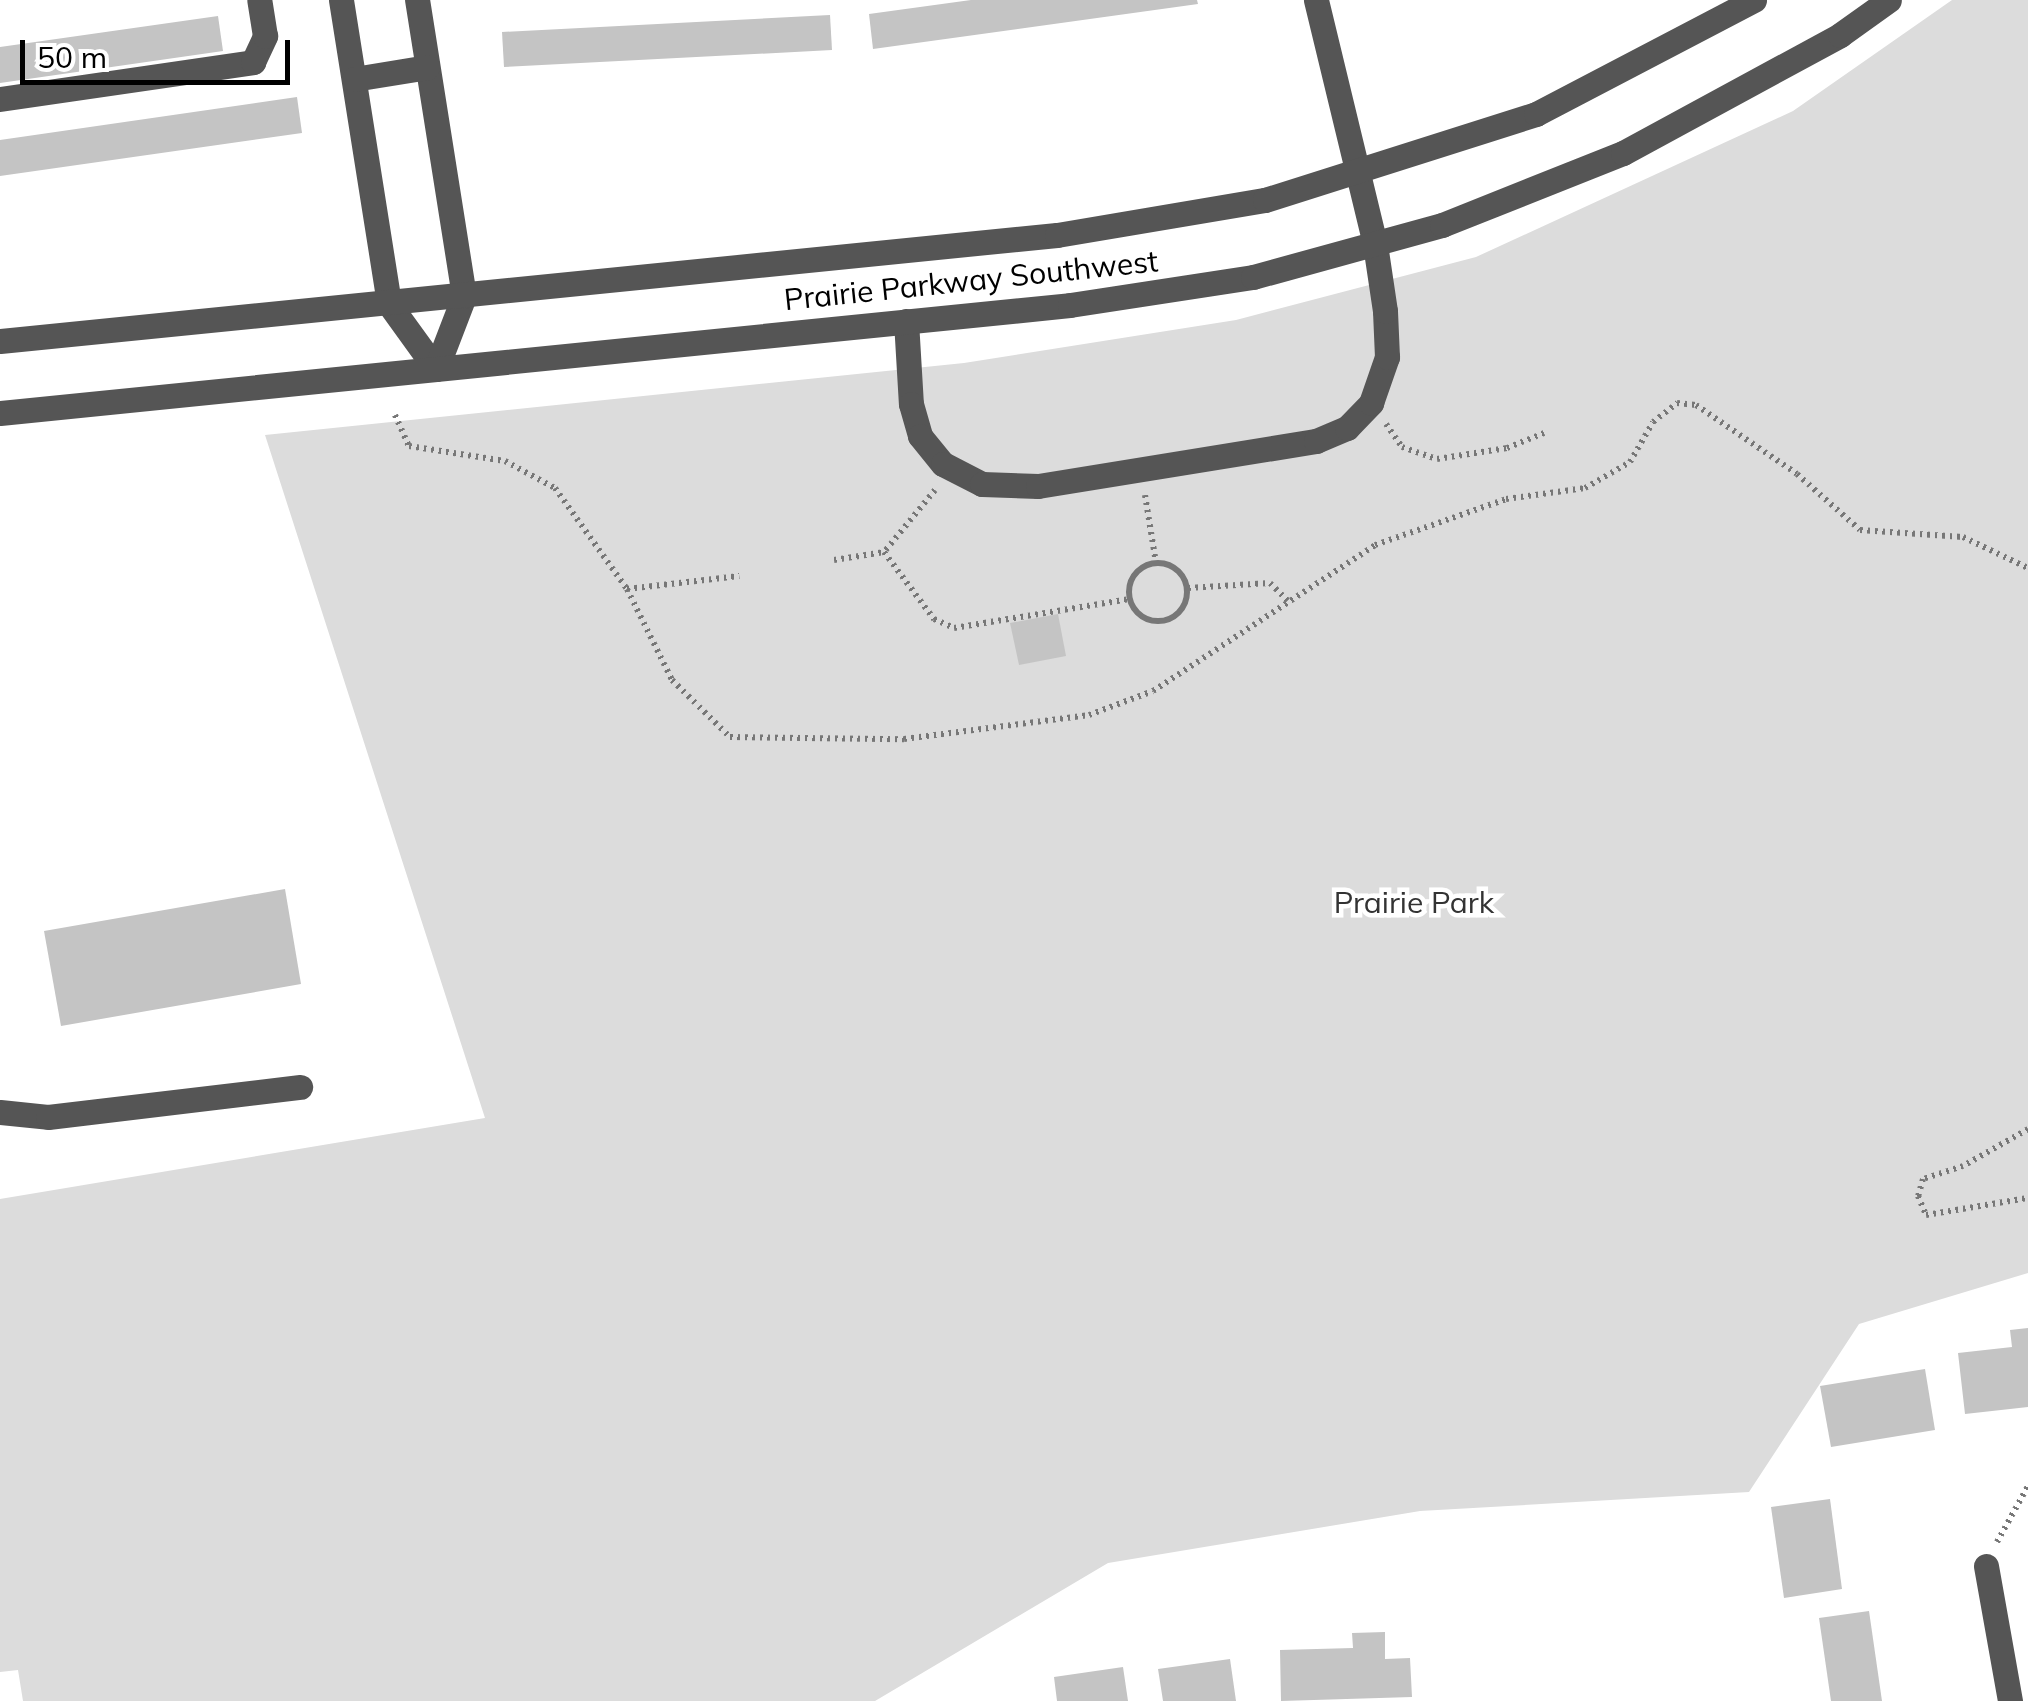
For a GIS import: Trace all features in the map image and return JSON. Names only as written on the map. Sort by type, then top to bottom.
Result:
[{"type":"street","points":[[0,100],[253,62],[265,36],[259,0]]},
{"type":"street","points":[[341,0],[389,304],[436,369]]},
{"type":"street","points":[[417,0],[464,296],[436,369]]},
{"type":"street","points":[[906,321],[911,404],[920,436],[950,467],[982,484],[1038,486],[1316,440],[1347,428],[1371,403],[1387,357],[1375,244],[1316,0]]},
{"type":"street","name":"Prairie Parkway Southwest","points":[[0,342],[1057,235],[1265,200],[1356,176],[1536,114],[1754,0]]},
{"type":"street","name":"Prairie Parkway Southwest","points":[[0,413],[906,321],[1253,277],[1476,213],[1623,153],[1840,35],[1889,0]]},
{"type":"street","points":[[354,79],[428,67]]},
{"type":"street","points":[[0,1112],[48,1117],[300,1088]]},
{"type":"street","points":[[1986,1566],[2010,1701]]},
{"type":"path","points":[[1371,403],[1402,446],[1437,459],[1507,448],[1544,433]]},
{"type":"path","points":[[395,416],[409,446],[534,472],[575,513],[627,590],[672,680],[730,737],[904,739],[1089,715],[1154,691],[1375,545],[1506,499],[1584,488],[1630,462],[1653,422],[1678,403],[1696,405],[1796,474],[1860,530],[1962,537],[2028,568]]},
{"type":"path","points":[[834,560],[884,552],[950,467]]},
{"type":"path","points":[[1140,470],[1156,563]]},
{"type":"path","points":[[884,552],[934,619],[954,628],[1130,599]]},
{"type":"path","points":[[1156,563],[1177,569],[1188,588],[1179,612],[1162,621],[1144,618],[1130,599],[1134,575],[1156,563]]},
{"type":"path","points":[[627,590],[740,576]]},
{"type":"path","points":[[1188,588],[1270,583],[1288,601]]},
{"type":"path","points":[[2028,1129],[1963,1166],[1923,1179],[1918,1196],[1926,1215],[2028,1198]]},
{"type":"path","points":[[1986,1566],[2028,1486]]},
{"type":"green space","name":"Prairie Park","points":[[1952,0],[2028,0],[2028,1273],[1859,1324],[1749,1492],[1420,1511],[1108,1563],[875,1701],[23,1701],[18,1670],[0,1672],[0,1199],[485,1118],[265,435],[964,363],[1236,320],[1476,257],[1793,111]]},
{"type":"building","points":[[971,0],[1197,0],[1198,4],[873,49],[869,14]]},
{"type":"building","points":[[830,15],[832,50],[504,67],[502,32]]},
{"type":"building","points":[[218,16],[223,51],[0,83],[0,47]]},
{"type":"building","points":[[297,97],[302,133],[0,176],[0,140]]},
{"type":"building","points":[[1058,614],[1066,656],[1019,665],[1010,623]]},
{"type":"building","points":[[285,889],[301,984],[61,1026],[44,931]]},
{"type":"building","points":[[2028,1328],[2028,1407],[1965,1414],[1958,1353],[2012,1347],[2010,1330]]},
{"type":"building","points":[[1925,1369],[1935,1430],[1831,1447],[1820,1386]]},
{"type":"building","points":[[1830,1499],[1842,1589],[1784,1598],[1771,1507]]},
{"type":"building","points":[[1869,1611],[1882,1701],[1831,1701],[1819,1618]]},
{"type":"building","points":[[1385,1632],[1385,1659],[1410,1658],[1412,1697],[1281,1701],[1280,1650],[1353,1648],[1352,1633]]},
{"type":"building","points":[[1230,1659],[1236,1701],[1163,1701],[1158,1669]]},
{"type":"building","points":[[1123,1667],[1128,1701],[1057,1701],[1054,1677]]}]
